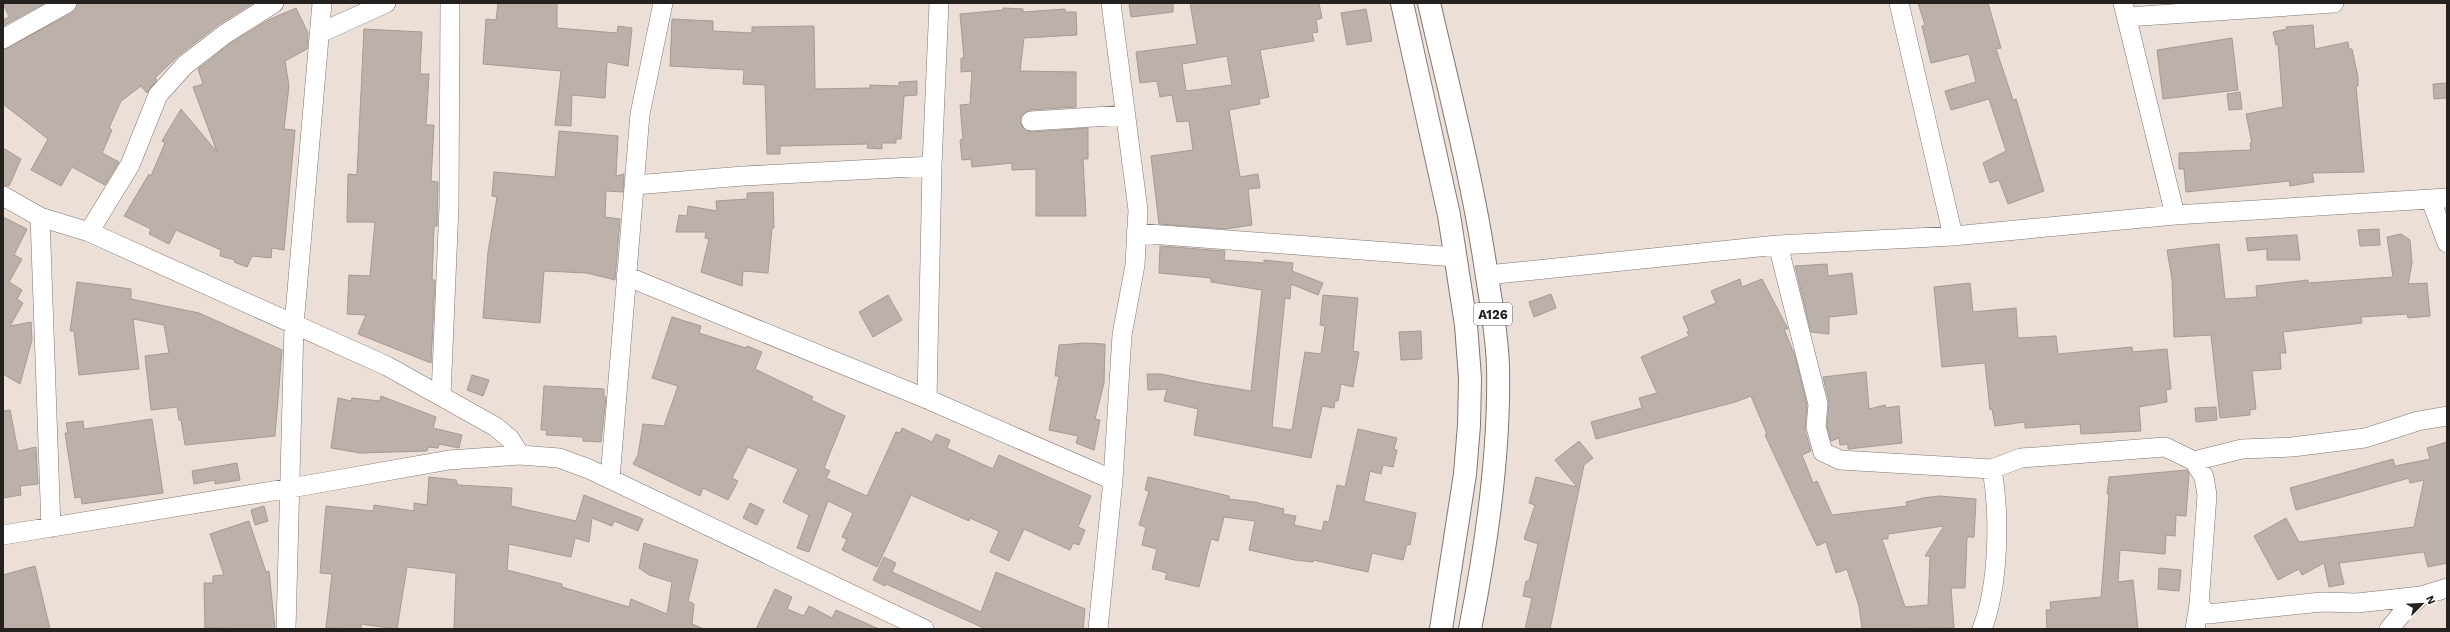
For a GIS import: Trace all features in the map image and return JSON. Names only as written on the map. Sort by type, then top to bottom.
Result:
[{"type":"highway","name":"A126","points":[[1402,3],[1437,156],[1466,325],[1470,378],[1469,425],[1464,481],[1442,629]]},
{"type":"highway","name":"A126","points":[[1429,3],[1473,193],[1487,275],[1498,365],[1498,416],[1485,534],[1470,629]]},
{"type":"street","points":[[3,39],[67,3]]},
{"type":"street","points":[[89,232],[130,165],[158,95],[185,64],[225,34],[274,3]]},
{"type":"street","points":[[286,629],[291,488],[294,324],[322,3]]},
{"type":"street","points":[[320,33],[386,3]]},
{"type":"street","points":[[440,396],[449,206],[450,3]]},
{"type":"street","points":[[610,479],[640,114],[663,3]]},
{"type":"street","points":[[927,399],[932,166],[940,3]]},
{"type":"street","points":[[1098,629],[1113,480],[1122,334],[1135,265],[1138,210],[1111,3]]},
{"type":"street","points":[[1899,3],[1953,236]]},
{"type":"street","points":[[2175,215],[2125,10],[2334,3]]},
{"type":"street","points":[[1031,121],[1126,115]]},
{"type":"street","points":[[635,185],[743,176],[932,166]]},
{"type":"street","points":[[3,196],[40,217],[89,232],[387,366],[496,426],[510,439],[520,455]]},
{"type":"street","points":[[1487,275],[1778,245],[1953,236],[2175,215],[2439,199],[2447,243]]},
{"type":"street","points":[[40,217],[51,528]]},
{"type":"street","points":[[1136,233],[1455,257]]},
{"type":"street","points":[[1778,245],[1818,404],[1816,426],[1823,452],[1840,460],[1992,469],[2021,458],[2165,447],[2194,461],[2204,477],[2207,495],[2199,605],[2195,629]]},
{"type":"street","points":[[626,276],[927,399],[1113,480]]},
{"type":"street","points":[[2194,461],[2242,448],[2292,447],[2365,438],[2418,421],[2447,416]]},
{"type":"street","points":[[3,535],[291,488],[449,460],[520,455],[559,458],[610,479],[924,629]]},
{"type":"street","points":[[1982,629],[1987,617],[1995,559],[1997,500],[1992,469]]},
{"type":"street","points":[[2199,605],[2208,614],[2321,602],[2357,603],[2421,596],[2447,588]]},
{"type":"street","points":[[2389,629],[2404,611],[2421,596]]},
{"type":"building","points":[[3,3],[45,3],[3,26],[3,20],[9,17]]},
{"type":"building","points":[[78,3],[253,3],[218,25],[178,56],[155,78],[157,80],[147,93],[141,86],[121,101],[109,128],[112,130],[102,153],[119,162],[105,185],[72,167],[61,186],[31,170],[48,139],[3,104],[3,50],[72,13]]},
{"type":"building","points":[[498,3],[557,3],[557,28],[617,33],[618,26],[632,28],[628,66],[607,62],[605,98],[572,95],[571,126],[555,125],[561,71],[483,64],[486,19],[496,20]]},
{"type":"building","points":[[1129,3],[1173,3],[1173,12],[1131,17]]},
{"type":"building","points":[[1190,3],[1319,3],[1322,18],[1316,20],[1318,32],[1312,33],[1314,41],[1260,50],[1269,97],[1259,99],[1260,104],[1229,110],[1240,177],[1258,174],[1260,188],[1248,189],[1252,225],[1226,229],[1159,224],[1151,156],[1193,150],[1189,121],[1177,122],[1172,95],[1160,97],[1157,81],[1140,83],[1136,52],[1197,44]],"holes":[[[1227,56],[1232,85],[1186,91],[1182,64]]]},
{"type":"building","points":[[1918,3],[1988,3],[2001,48],[1996,49],[2013,100],[2016,99],[2044,191],[2008,204],[1999,180],[1990,183],[1983,163],[2006,151],[1989,99],[1951,110],[1945,91],[1976,82],[1969,54],[1931,63],[1922,26],[1925,25]]},
{"type":"building","points":[[296,8],[308,33],[307,49],[285,61],[289,86],[284,129],[295,130],[284,250],[272,248],[271,258],[252,256],[247,267],[234,262],[235,260],[220,256],[221,250],[176,230],[169,244],[149,234],[151,229],[124,216],[149,174],[151,176],[165,143],[162,141],[181,109],[217,152],[193,87],[203,84],[198,69],[231,43],[268,20]]},
{"type":"building","points":[[1003,8],[1023,9],[1023,12],[1065,9],[1065,12],[1076,12],[1077,35],[1024,38],[1020,71],[1076,72],[1076,107],[1030,110],[1021,116],[1020,121],[1022,127],[1031,132],[1088,128],[1088,159],[1083,159],[1086,216],[1036,216],[1036,169],[1012,170],[1012,163],[972,167],[971,159],[962,160],[960,140],[963,139],[960,105],[970,104],[972,71],[961,72],[961,58],[964,58],[960,14],[1003,10]]},
{"type":"building","points":[[1366,9],[1372,41],[1347,45],[1341,13]]},
{"type":"building","points":[[672,19],[713,21],[713,31],[752,33],[752,27],[814,26],[815,89],[870,88],[870,85],[899,86],[899,82],[917,81],[917,95],[904,96],[901,139],[896,139],[896,143],[882,143],[882,149],[867,148],[868,144],[780,146],[780,154],[767,154],[765,85],[743,84],[744,70],[670,66]]},
{"type":"building","points":[[2313,25],[2315,49],[2348,42],[2349,49],[2352,49],[2358,77],[2358,86],[2356,86],[2364,172],[2312,173],[2314,182],[2290,186],[2289,181],[2186,192],[2184,169],[2179,169],[2179,153],[2251,150],[2250,143],[2252,143],[2246,114],[2283,107],[2278,44],[2276,45],[2273,32],[2287,29],[2286,27]]},
{"type":"building","points":[[364,29],[422,32],[420,74],[429,74],[426,125],[434,125],[431,181],[438,182],[437,226],[434,226],[432,280],[435,280],[431,363],[358,334],[366,315],[347,314],[349,275],[370,276],[375,222],[347,222],[348,174],[357,175]]},
{"type":"building","points":[[2232,38],[2238,90],[2163,99],[2157,50]]},
{"type":"building","points":[[2447,83],[2447,98],[2434,99],[2433,84]]},
{"type":"building","points":[[2240,92],[2242,109],[2229,110],[2227,94]]},
{"type":"building","points":[[559,131],[618,136],[616,176],[624,174],[623,192],[606,191],[605,217],[620,219],[615,280],[587,273],[544,271],[540,323],[483,318],[488,252],[497,197],[492,196],[494,172],[555,177]]},
{"type":"building","points":[[3,148],[21,159],[9,186],[3,185]]},
{"type":"building","points":[[773,192],[774,228],[772,228],[768,273],[743,271],[742,286],[701,272],[709,239],[705,238],[706,232],[676,232],[679,215],[687,216],[688,206],[717,211],[716,201],[747,199],[747,193]]},
{"type":"building","points":[[3,217],[27,229],[14,255],[22,259],[9,282],[22,290],[17,299],[23,303],[10,326],[31,322],[32,340],[20,384],[3,374]]},
{"type":"building","points":[[2379,229],[2380,245],[2360,246],[2358,230]]},
{"type":"building","points":[[2401,234],[2410,240],[2412,263],[2408,284],[2427,283],[2430,316],[2408,318],[2407,314],[2361,317],[2362,323],[2283,332],[2286,353],[2280,353],[2281,369],[2252,371],[2256,409],[2250,410],[2250,415],[2220,418],[2211,335],[2174,337],[2172,279],[2167,250],[2219,244],[2225,299],[2257,297],[2256,286],[2308,280],[2308,283],[2393,277],[2387,237]]},
{"type":"building","points":[[2297,235],[2300,260],[2267,260],[2267,249],[2248,251],[2246,238]]},
{"type":"building","points":[[1160,246],[1225,251],[1224,260],[1264,263],[1264,260],[1293,263],[1292,271],[1323,283],[1318,295],[1291,284],[1290,299],[1285,298],[1272,427],[1292,430],[1305,352],[1321,354],[1325,326],[1320,325],[1323,295],[1358,298],[1353,351],[1359,352],[1353,387],[1341,384],[1338,401],[1335,401],[1334,408],[1322,406],[1311,458],[1194,435],[1198,409],[1164,401],[1167,389],[1148,390],[1147,374],[1161,374],[1251,391],[1262,290],[1211,282],[1211,278],[1159,273]]},
{"type":"building","points":[[1827,264],[1828,276],[1852,273],[1857,314],[1829,317],[1829,334],[1811,332],[1795,266]]},
{"type":"building","points":[[1740,279],[1742,287],[1762,279],[1788,329],[1784,329],[1795,356],[1807,405],[1805,430],[1811,451],[1802,455],[1813,483],[1817,481],[1832,515],[1907,506],[1906,502],[1939,496],[1976,499],[1974,537],[1967,537],[1965,588],[1951,588],[1954,628],[1862,629],[1859,606],[1847,569],[1836,573],[1826,542],[1817,546],[1765,435],[1767,434],[1751,396],[1735,402],[1596,439],[1591,422],[1642,408],[1639,398],[1657,393],[1641,357],[1689,336],[1687,332],[1689,331],[1683,317],[1716,303],[1711,291]],"holes":[[[1944,526],[1925,556],[1930,556],[1928,605],[1905,607],[1882,539],[1888,539],[1888,534]]]},
{"type":"building","points":[[77,282],[131,289],[131,299],[199,313],[282,350],[275,436],[185,445],[181,420],[179,420],[177,407],[151,410],[145,356],[169,353],[164,325],[133,319],[139,369],[79,375],[74,331],[70,331]]},
{"type":"building","points":[[1970,283],[1973,312],[2016,308],[2018,338],[2056,336],[2058,354],[2132,347],[2133,352],[2167,349],[2171,389],[2166,390],[2167,402],[2139,407],[2141,431],[2081,434],[2080,424],[2025,428],[2025,422],[1995,426],[1992,409],[1990,410],[1985,363],[1942,367],[1934,287]]},
{"type":"building","points":[[1551,294],[1556,308],[1534,317],[1529,302]]},
{"type":"building","points":[[888,295],[902,320],[873,337],[859,312]]},
{"type":"building","points":[[672,317],[701,326],[699,333],[746,348],[747,346],[762,352],[755,369],[813,397],[811,400],[845,416],[824,468],[830,471],[826,478],[867,496],[896,432],[900,433],[902,428],[932,442],[936,434],[950,440],[947,448],[993,469],[999,455],[1091,496],[1078,527],[1085,530],[1079,545],[1073,543],[1070,550],[1024,529],[1009,561],[990,552],[999,531],[970,518],[969,521],[911,495],[877,567],[842,550],[847,539],[842,537],[853,513],[828,501],[809,552],[797,548],[809,515],[783,502],[798,469],[748,447],[732,478],[738,481],[728,500],[703,488],[700,496],[633,464],[638,455],[643,424],[664,426],[678,386],[652,378]]},
{"type":"building","points":[[1421,331],[1422,359],[1401,360],[1399,332]]},
{"type":"building","points":[[1085,343],[1105,344],[1104,383],[1095,419],[1100,420],[1094,450],[1076,443],[1078,436],[1049,430],[1059,376],[1055,376],[1059,345]]},
{"type":"building","points":[[1866,372],[1869,409],[1885,405],[1886,408],[1899,406],[1902,443],[1848,449],[1848,444],[1840,445],[1839,438],[1831,441],[1827,426],[1829,402],[1823,377]]},
{"type":"building","points":[[472,375],[489,380],[483,396],[467,390]]},
{"type":"building","points":[[544,386],[604,389],[604,397],[606,397],[601,442],[583,441],[583,437],[546,435],[547,430],[541,430]]},
{"type":"building","points":[[381,396],[436,417],[433,428],[462,435],[459,448],[439,444],[438,448],[428,447],[427,451],[360,453],[331,448],[338,398],[351,401],[352,398],[380,401]]},
{"type":"building","points":[[2216,407],[2217,420],[2196,422],[2195,408]]},
{"type":"building","points":[[10,410],[18,451],[36,447],[38,484],[20,486],[21,495],[3,498],[3,411]]},
{"type":"building","points":[[152,419],[163,493],[82,504],[81,497],[75,498],[65,433],[68,433],[66,423],[83,421],[84,429]]},
{"type":"building","points":[[1358,429],[1397,438],[1394,449],[1397,450],[1393,467],[1383,465],[1381,474],[1370,471],[1364,501],[1416,513],[1410,545],[1407,544],[1403,560],[1372,553],[1368,572],[1313,560],[1313,562],[1295,560],[1249,550],[1255,521],[1224,517],[1218,541],[1211,539],[1199,587],[1165,579],[1167,573],[1152,569],[1157,549],[1142,545],[1146,527],[1139,525],[1149,491],[1145,490],[1148,477],[1229,496],[1229,499],[1254,502],[1284,509],[1283,514],[1296,516],[1294,525],[1322,531],[1324,521],[1329,522],[1337,485],[1345,487]]},
{"type":"building","points":[[1579,441],[1593,458],[1584,465],[1550,629],[1525,629],[1532,598],[1523,596],[1526,581],[1529,581],[1538,544],[1524,539],[1535,505],[1529,503],[1536,477],[1577,487],[1555,460]]},
{"type":"building","points":[[2447,442],[2447,563],[2428,567],[2424,552],[2339,563],[2344,584],[2329,587],[2324,563],[2302,575],[2299,569],[2278,580],[2254,536],[2286,518],[2299,542],[2414,527],[2424,480],[2410,483],[2409,478],[2296,510],[2290,488],[2393,459],[2395,466],[2430,459],[2427,448]]},
{"type":"building","points":[[237,463],[240,480],[215,484],[215,480],[194,484],[192,471]]},
{"type":"building","points":[[2187,470],[2189,474],[2186,516],[2176,515],[2175,536],[2166,535],[2165,554],[2120,550],[2118,582],[2133,580],[2138,629],[2047,629],[2046,610],[2051,610],[2050,602],[2101,597],[2109,477]]},
{"type":"building","points":[[429,477],[456,480],[458,485],[512,488],[511,506],[576,521],[584,495],[643,519],[638,531],[614,521],[612,526],[592,518],[589,542],[575,538],[571,557],[509,544],[507,570],[562,584],[562,587],[629,607],[631,599],[667,614],[672,582],[649,575],[639,568],[644,543],[698,560],[688,601],[694,604],[692,624],[704,629],[454,629],[456,573],[407,567],[397,629],[361,624],[361,629],[326,628],[332,574],[320,573],[326,506],[373,511],[374,505],[414,511],[414,503],[427,505]]},
{"type":"building","points":[[750,503],[764,510],[757,525],[743,518]]},
{"type":"building","points":[[264,506],[268,521],[255,525],[251,510]]},
{"type":"building","points":[[249,521],[266,572],[269,571],[275,629],[205,628],[204,583],[213,583],[213,576],[224,575],[210,534]]},
{"type":"building","points":[[884,557],[896,563],[892,572],[981,612],[996,572],[1085,609],[1083,629],[986,629],[886,584],[885,586],[873,580]]},
{"type":"building","points":[[35,566],[50,629],[3,629],[3,575]]},
{"type":"building","points":[[2159,568],[2181,570],[2179,591],[2158,589]]},
{"type":"building","points":[[775,589],[792,597],[787,609],[804,616],[809,606],[832,618],[836,610],[879,629],[756,629]]}]
